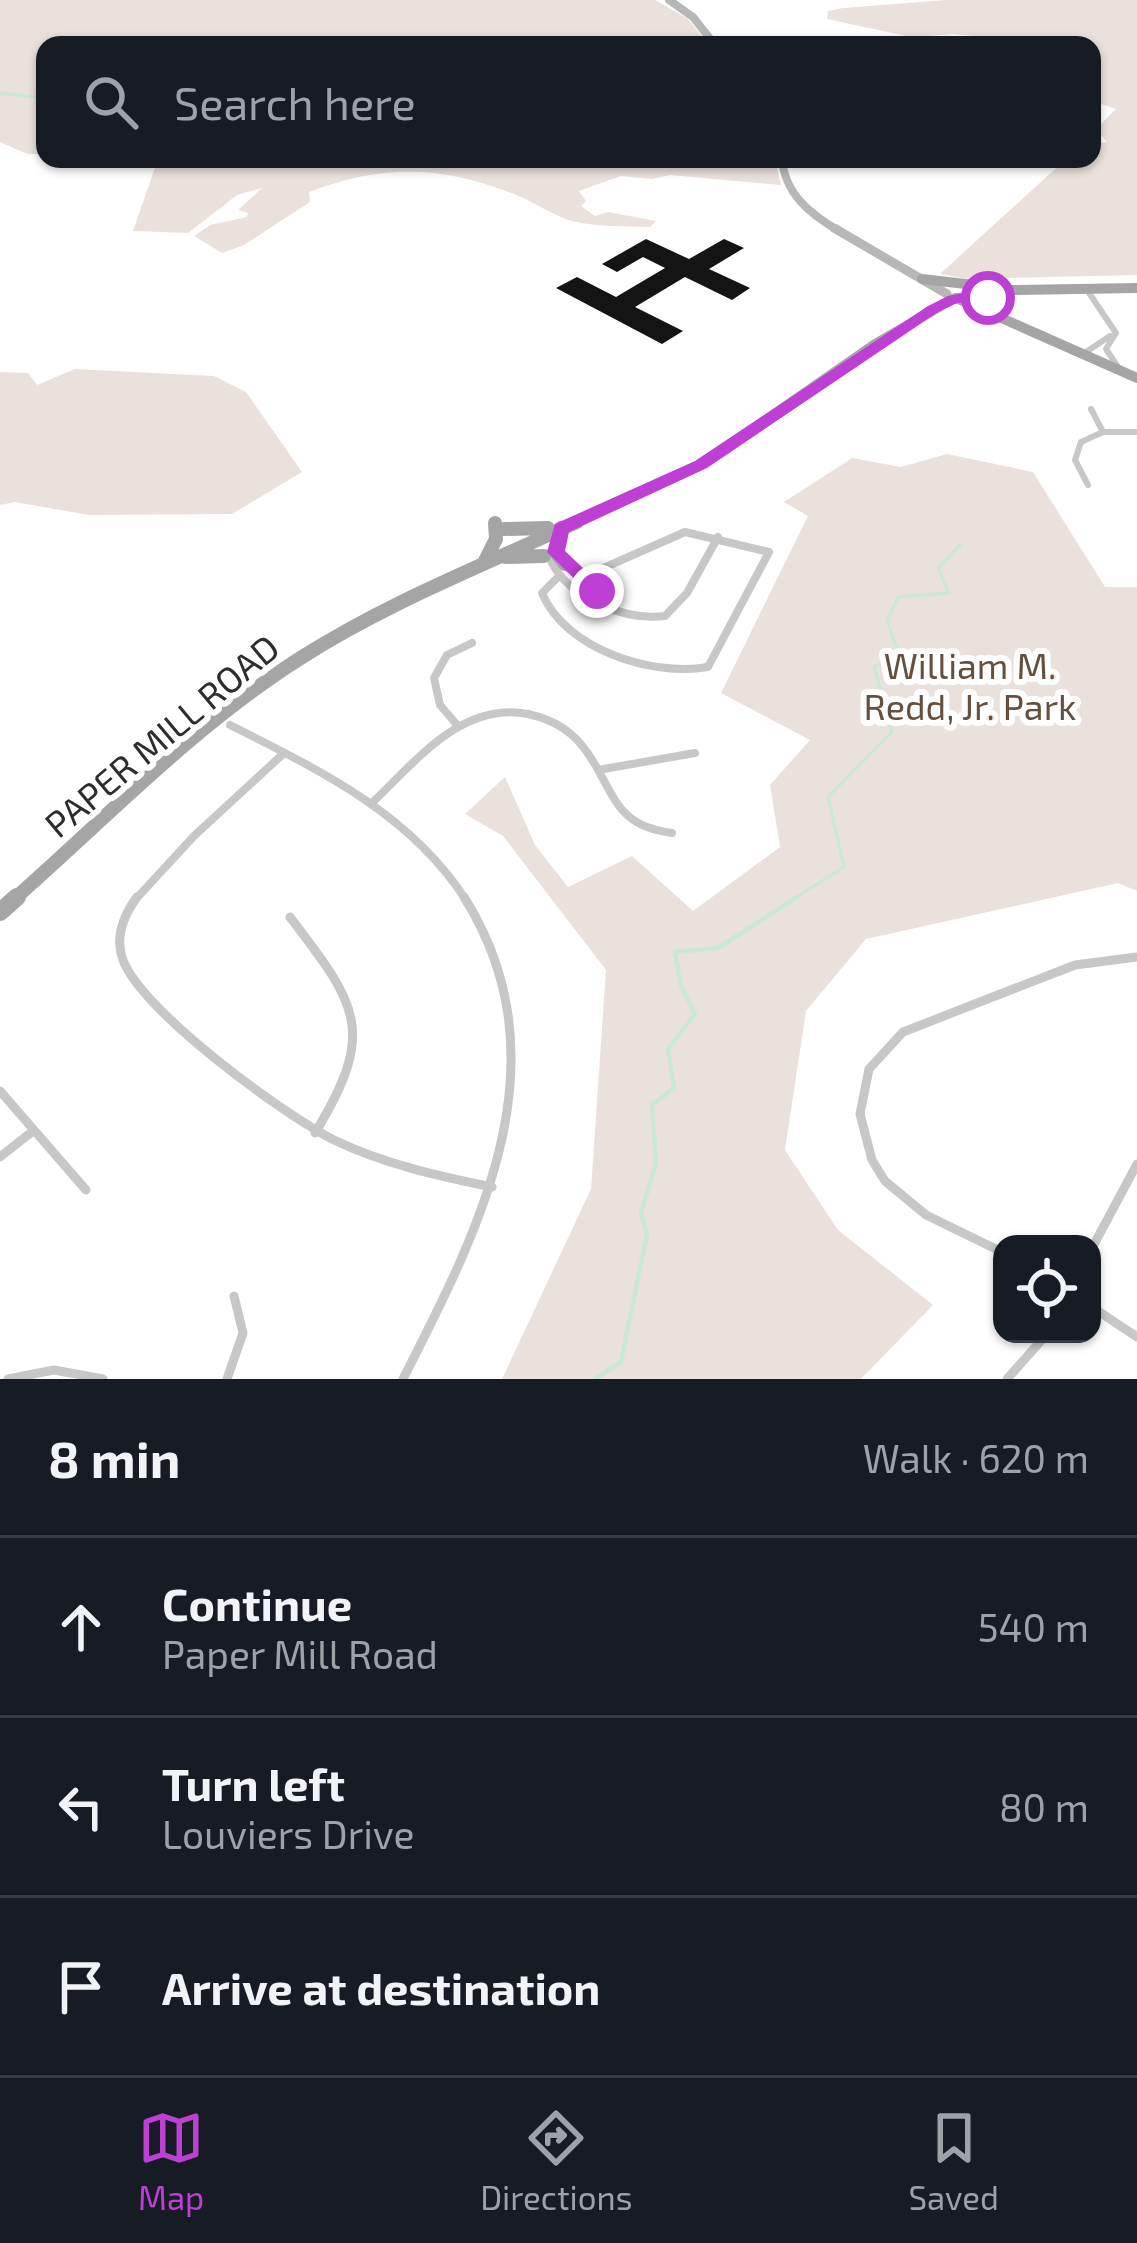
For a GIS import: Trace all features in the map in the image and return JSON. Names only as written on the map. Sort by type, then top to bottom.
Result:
[{"type":"main road","points":[[922,278],[995,288],[988,302],[1006,319]]},
{"type":"main road","points":[[922,278],[932,293],[928,302]]},
{"type":"main road","points":[[1086,289],[1118,283]]},
{"type":"main road","name":"PAPER MILL ROAD","points":[[995,288],[1137,285]]},
{"type":"main road","name":"PAPER MILL ROAD","points":[[875,344],[881,334],[928,302],[952,296],[995,288],[1137,285]]},
{"type":"main road","points":[[952,296],[1137,378]]},
{"type":"main road","name":"PAPER MILL ROAD","points":[[0,912],[200,734],[339,633],[701,464],[952,296]]},
{"type":"main road","points":[[499,526],[563,527],[555,564],[486,562],[499,526]]},
{"type":"street","points":[[669,0],[693,17],[708,36]]},
{"type":"street","points":[[783,168],[784,182],[815,217],[952,296]]},
{"type":"street","points":[[1086,289],[1116,333],[1086,352]]},
{"type":"street","points":[[1099,304],[1099,294],[1105,289]]},
{"type":"street","points":[[1112,336],[1106,352],[1119,368]]},
{"type":"street","points":[[1091,409],[1103,432]]},
{"type":"street","points":[[1088,484],[1078,469],[1076,451],[1086,439],[1103,432],[1137,432]]},
{"type":"street","points":[[555,564],[542,601],[560,626],[597,645],[693,673],[708,667],[770,552],[685,532],[583,577]]},
{"type":"street","points":[[526,544],[599,603],[646,617],[670,614],[718,537]]},
{"type":"street","points":[[555,564],[583,577],[616,607]]},
{"type":"street","points":[[458,726],[436,696],[434,678],[452,650],[472,643]]},
{"type":"street","points":[[372,803],[458,726],[495,713],[541,715],[579,737],[614,803],[630,820],[657,833],[672,833]]},
{"type":"street","points":[[230,725],[372,803],[421,843],[447,872],[481,929],[496,970],[508,1024],[510,1083],[503,1146],[493,1187],[404,1379]]},
{"type":"street","points":[[598,770],[695,753]]},
{"type":"street","points":[[283,754],[141,892],[126,913],[119,944],[123,964],[137,985],[249,1088],[315,1132],[395,1167],[493,1187]]},
{"type":"street","points":[[290,916],[337,979],[355,1020],[350,1073],[315,1132]]},
{"type":"street","points":[[993,1248],[930,1218],[885,1179],[868,1153],[860,1128],[858,1105],[871,1062],[903,1032],[1053,973],[1107,957],[1137,957]]},
{"type":"street","points":[[0,1091],[86,1190]]},
{"type":"street","points":[[0,1157],[32,1131]]},
{"type":"street","points":[[1099,1235],[1137,1164]]},
{"type":"street","points":[[227,1379],[243,1333],[241,1309],[233,1296]]},
{"type":"street","points":[[1101,1313],[1137,1337]]},
{"type":"street","points":[[1007,1379],[1039,1343]]},
{"type":"street","points":[[8,1379],[54,1370],[103,1379]]},
{"type":"green space","points":[[0,0],[655,0],[687,18],[702,36],[36,36],[36,154],[0,142]]},
{"type":"green space","points":[[946,0],[1137,0],[1137,275],[968,279],[940,274],[1056,168],[1101,168],[1101,143],[1107,142],[1101,124],[1116,109],[1101,104],[1101,36],[906,36],[827,19],[828,11]]},
{"type":"green space","points":[[155,168],[777,168],[781,185],[670,175],[652,179],[621,176],[579,191],[586,201],[581,206],[595,216],[608,212],[656,221],[650,227],[568,220],[516,195],[463,178],[387,173],[309,192],[310,202],[244,245],[222,253],[194,236],[210,225],[247,217],[248,213],[238,210],[262,188],[237,195],[188,233],[133,231]]},
{"type":"green space","points":[[75,369],[214,376],[246,392],[302,472],[232,514],[89,515],[15,502],[0,505],[0,372],[28,373],[37,385]]},
{"type":"green space","name":"William M. Redd, Jr. Park","points":[[947,454],[1033,472],[1105,587],[1137,587],[1137,891],[1118,883],[866,939],[806,1011],[785,1150],[838,1230],[933,1305],[861,1379],[502,1379],[591,1189],[606,970],[503,836],[465,814],[505,777],[535,845],[568,887],[632,856],[693,911],[780,847],[770,785],[810,740],[721,693],[808,516],[784,502],[852,458],[901,467]]},
{"type":"building","points":[[646,239],[689,259],[724,239],[744,248],[709,269],[750,288],[732,300],[685,277],[635,307],[683,331],[662,344],[556,288],[577,277],[616,297],[665,268],[643,257],[617,272],[602,264]]},
{"type":"waterway","points":[[0,93],[36,97]]},
{"type":"waterway","points":[[792,900],[844,867],[828,797],[892,732],[874,666],[901,659],[887,621],[898,597],[949,593],[938,568],[961,544]]},
{"type":"waterway","points":[[595,1379],[621,1362],[647,1234],[641,1212],[656,1163],[652,1105],[674,1088],[668,1049],[695,1014],[681,986],[675,952],[718,948],[797,897]]},
{"type":"route","points":[[597,591],[556,552],[561,528],[701,464],[933,309],[953,299],[994,291],[988,298]]}]
